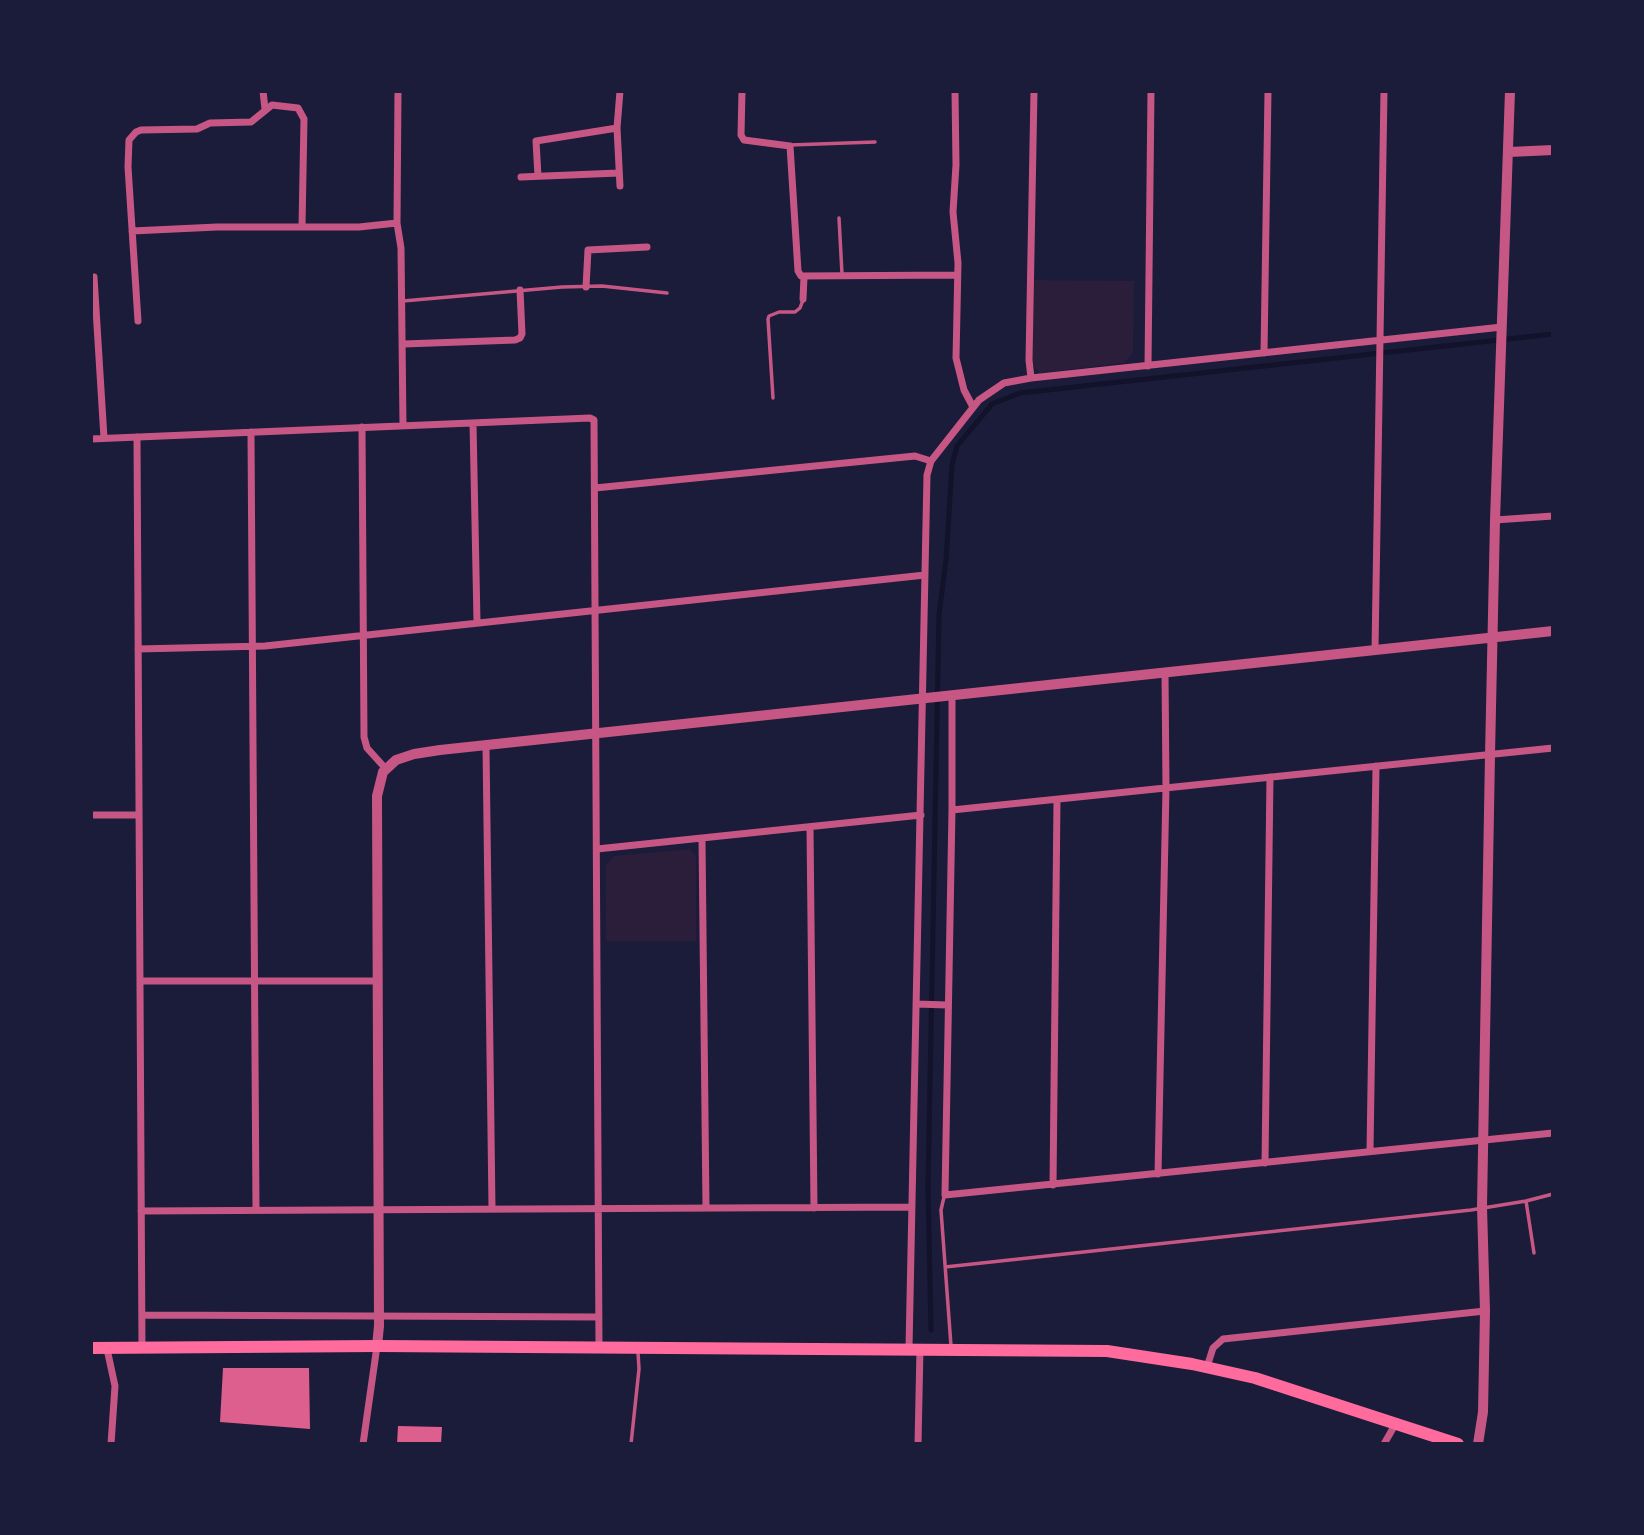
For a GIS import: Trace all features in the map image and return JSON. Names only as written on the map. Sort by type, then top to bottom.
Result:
[{"type":"main road","points":[[100,1349],[377,1346],[1107,1351],[1207,1367],[1294,1390],[1458,1444]]},
{"type":"street","points":[[263,91],[265,110]]},
{"type":"street","points":[[397,91],[397,223],[401,248],[404,344],[403,426]]},
{"type":"street","points":[[620,91],[617,128],[620,186]]},
{"type":"street","points":[[742,91],[741,135],[744,140],[790,145],[798,271],[804,277],[957,275]]},
{"type":"street","points":[[955,91],[956,165],[953,212],[958,253],[956,358],[964,390],[973,407]]},
{"type":"street","points":[[1031,378],[1029,360],[1034,91]]},
{"type":"street","points":[[1148,366],[1151,91]]},
{"type":"street","points":[[1264,353],[1268,91]]},
{"type":"street","points":[[1375,650],[1384,91]]},
{"type":"street","points":[[1478,1444],[1483,1412],[1485,1311],[1482,1207],[1495,520],[1510,91]]},
{"type":"street","points":[[138,321],[128,158],[131,135],[141,130],[197,129],[210,123],[251,122],[272,106],[293,107],[303,114],[302,226]]},
{"type":"street","points":[[538,176],[536,141],[617,128]]},
{"type":"street","points":[[1509,152],[1553,150]]},
{"type":"street","points":[[521,177],[619,173]]},
{"type":"street","points":[[132,231],[217,227],[359,227],[397,223]]},
{"type":"street","points":[[586,287],[588,250],[648,247]]},
{"type":"street","points":[[94,277],[104,438]]},
{"type":"street","points":[[803,299],[804,277]]},
{"type":"street","points":[[404,344],[520,338],[520,290]]},
{"type":"street","points":[[918,1444],[912,1207],[927,475],[931,461],[973,407],[996,387],[1031,378],[1502,327]]},
{"type":"street","points":[[91,439],[590,418],[595,425],[599,1347]]},
{"type":"street","points":[[473,423],[477,622]]},
{"type":"street","points":[[362,427],[364,737],[367,748],[386,769]]},
{"type":"street","points":[[251,432],[256,1210]]},
{"type":"street","points":[[137,437],[142,1349]]},
{"type":"street","points":[[595,488],[915,456],[931,461]]},
{"type":"street","points":[[1495,520],[1553,516]]},
{"type":"street","points":[[138,649],[252,648],[925,575]]},
{"type":"street","points":[[363,1444],[379,1316],[377,796],[379,782],[386,769],[396,760],[414,754],[1553,631]]},
{"type":"street","points":[[1158,1174],[1166,673]]},
{"type":"street","points":[[952,696],[953,810],[945,1195],[1553,1133]]},
{"type":"street","points":[[486,747],[492,1208]]},
{"type":"street","points":[[953,810],[1553,748]]},
{"type":"street","points":[[1370,1151],[1376,766]]},
{"type":"street","points":[[1265,1163],[1269,777]]},
{"type":"street","points":[[1053,1185],[1057,800]]},
{"type":"street","points":[[91,815],[139,815]]},
{"type":"street","points":[[597,849],[920,815]]},
{"type":"street","points":[[810,827],[814,1208]]},
{"type":"street","points":[[702,839],[706,1208]]},
{"type":"street","points":[[141,981],[377,981]]},
{"type":"street","points":[[916,1004],[948,1005]]},
{"type":"street","points":[[141,1211],[912,1207]]},
{"type":"street","points":[[1207,1367],[1213,1348],[1223,1339],[1485,1311]]},
{"type":"street","points":[[142,1315],[599,1317]]},
{"type":"street","points":[[100,1349],[115,1386],[111,1444]]},
{"type":"street","points":[[1384,1444],[1396,1423]]},
{"type":"lane","points":[[790,145],[875,142]]},
{"type":"lane","points":[[839,218],[842,277]]},
{"type":"lane","points":[[401,301],[586,287],[644,289],[667,293]]},
{"type":"lane","points":[[773,398],[768,319],[779,312],[794,312],[803,304],[803,299]]},
{"type":"lane","points":[[945,1266],[1482,1207],[1553,1194]]},
{"type":"lane","points":[[945,1195],[942,1210],[951,1348]]},
{"type":"lane","points":[[1526,1201],[1534,1253]]},
{"type":"lane","points":[[631,1444],[639,1369],[638,1347]]},
{"type":"shaded area","points":[[1031,280],[1134,281],[1133,353],[1124,363],[1040,373],[1029,360]]},
{"type":"shaded area","points":[[690,849],[696,856],[696,941],[606,941],[606,865],[614,856]]},
{"type":"building","points":[[223,1368],[309,1368],[310,1429],[220,1422]]},
{"type":"building","points":[[398,1426],[442,1427],[441,1444],[397,1444]]},
{"type":"waterway","points":[[931,1330],[928,1187],[939,615],[946,560],[952,465],[957,446],[992,404],[1020,393],[1553,334]]}]
